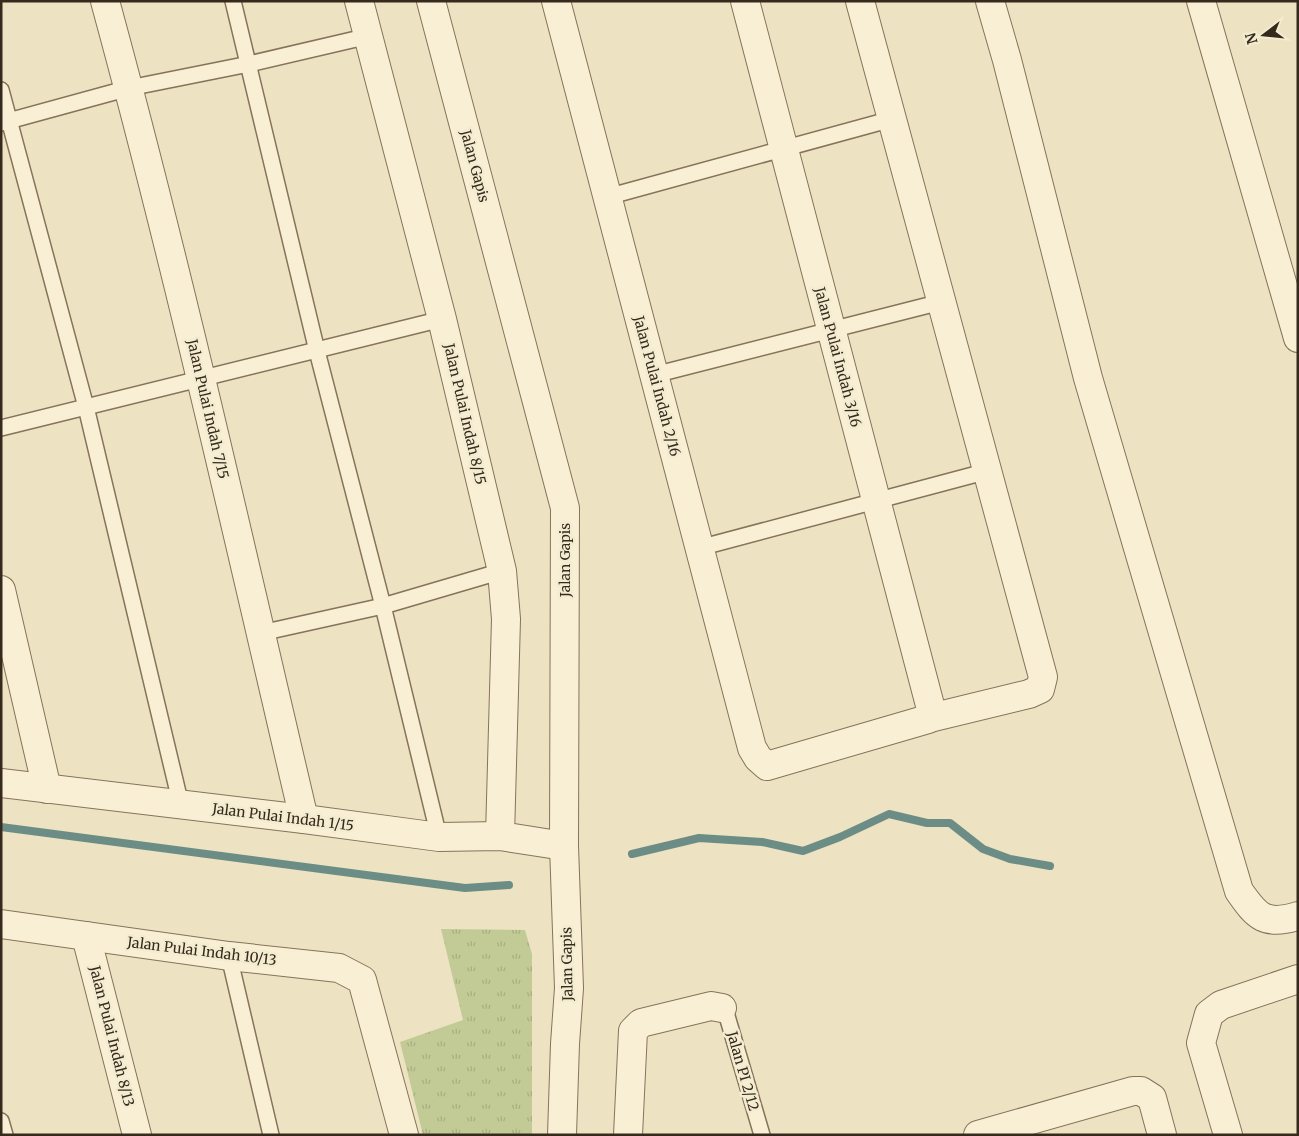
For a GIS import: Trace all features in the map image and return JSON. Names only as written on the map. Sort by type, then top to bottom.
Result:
[{"type":"street","name":"Jalan Pulai Indah 7/15","points":[[106,1],[201,378],[304,818]]},
{"type":"street","name":"Jalan Pulai Indah 8/15","points":[[359,1],[442,319],[502,571],[506,619],[500,836]]},
{"type":"street","name":"Jalan Gapis","points":[[431,1],[565,508],[564,846],[569,988],[562,1135]]},
{"type":"street","name":"Jalan Pulai Indah 2/16","points":[[556,1],[752,748],[758,758],[768,766],[931,715]]},
{"type":"street","name":"Jalan Pulai Indah 3/16","points":[[745,1],[931,715]]},
{"type":"street","points":[[860,1],[1043,677],[1040,689],[1029,694],[931,715]]},
{"type":"street","points":[[990,1],[1007,60],[1088,378],[1239,891],[1253,911],[1271,920],[1282,921],[1298,916]]},
{"type":"street","points":[[1201,1],[1298,338]]},
{"type":"street","points":[[1,590],[47,789]]},
{"type":"street","name":"Jalan Pulai Indah 1/15","points":[[1,783],[304,818],[439,836],[500,836],[564,846]]},
{"type":"street","name":"Jalan Pulai Indah 10/13","points":[[1,924],[229,956],[338,968],[362,980],[404,1135]]},
{"type":"street","name":"Jalan Pulai Indah 8/13","points":[[86,936],[137,1135]]},
{"type":"street","points":[[1228,1135],[1201,1043],[1209,1014],[1221,1004],[1298,979]]},
{"type":"street","points":[[628,1135],[633,1031],[641,1023],[710,1006],[722,1008]]},
{"type":"street","points":[[978,1135],[1133,1091],[1141,1091],[1152,1098],[1162,1135]]},
{"type":"lane","points":[[233,1],[317,351],[383,606],[439,836]]},
{"type":"lane","points":[[5,122],[129,88],[249,64],[368,36]]},
{"type":"lane","points":[[1,90],[5,122],[86,407],[180,805]]},
{"type":"lane","points":[[607,197],[892,119]]},
{"type":"lane","points":[[654,375],[941,302]]},
{"type":"lane","points":[[1,428],[442,319]]},
{"type":"lane","points":[[699,548],[988,471]]},
{"type":"lane","points":[[261,633],[383,606],[502,571]]},
{"type":"lane","points":[[229,956],[271,1135]]},
{"type":"lane","name":"Jalan PI 2/12","points":[[722,1008],[727,1016],[762,1135]]},
{"type":"lane","points":[[1,1121],[5,1135]]},
{"type":"green space","points":[[441,929],[525,930],[532,954],[532,1135],[423,1135],[400,1042],[463,1020]]},
{"type":"waterway","points":[[632,854],[699,838],[762,842],[803,851],[840,837],[889,814],[927,823],[950,823],[983,849],[1010,859],[1050,866]]},
{"type":"waterway","points":[[1,827],[465,888],[509,885]]}]
